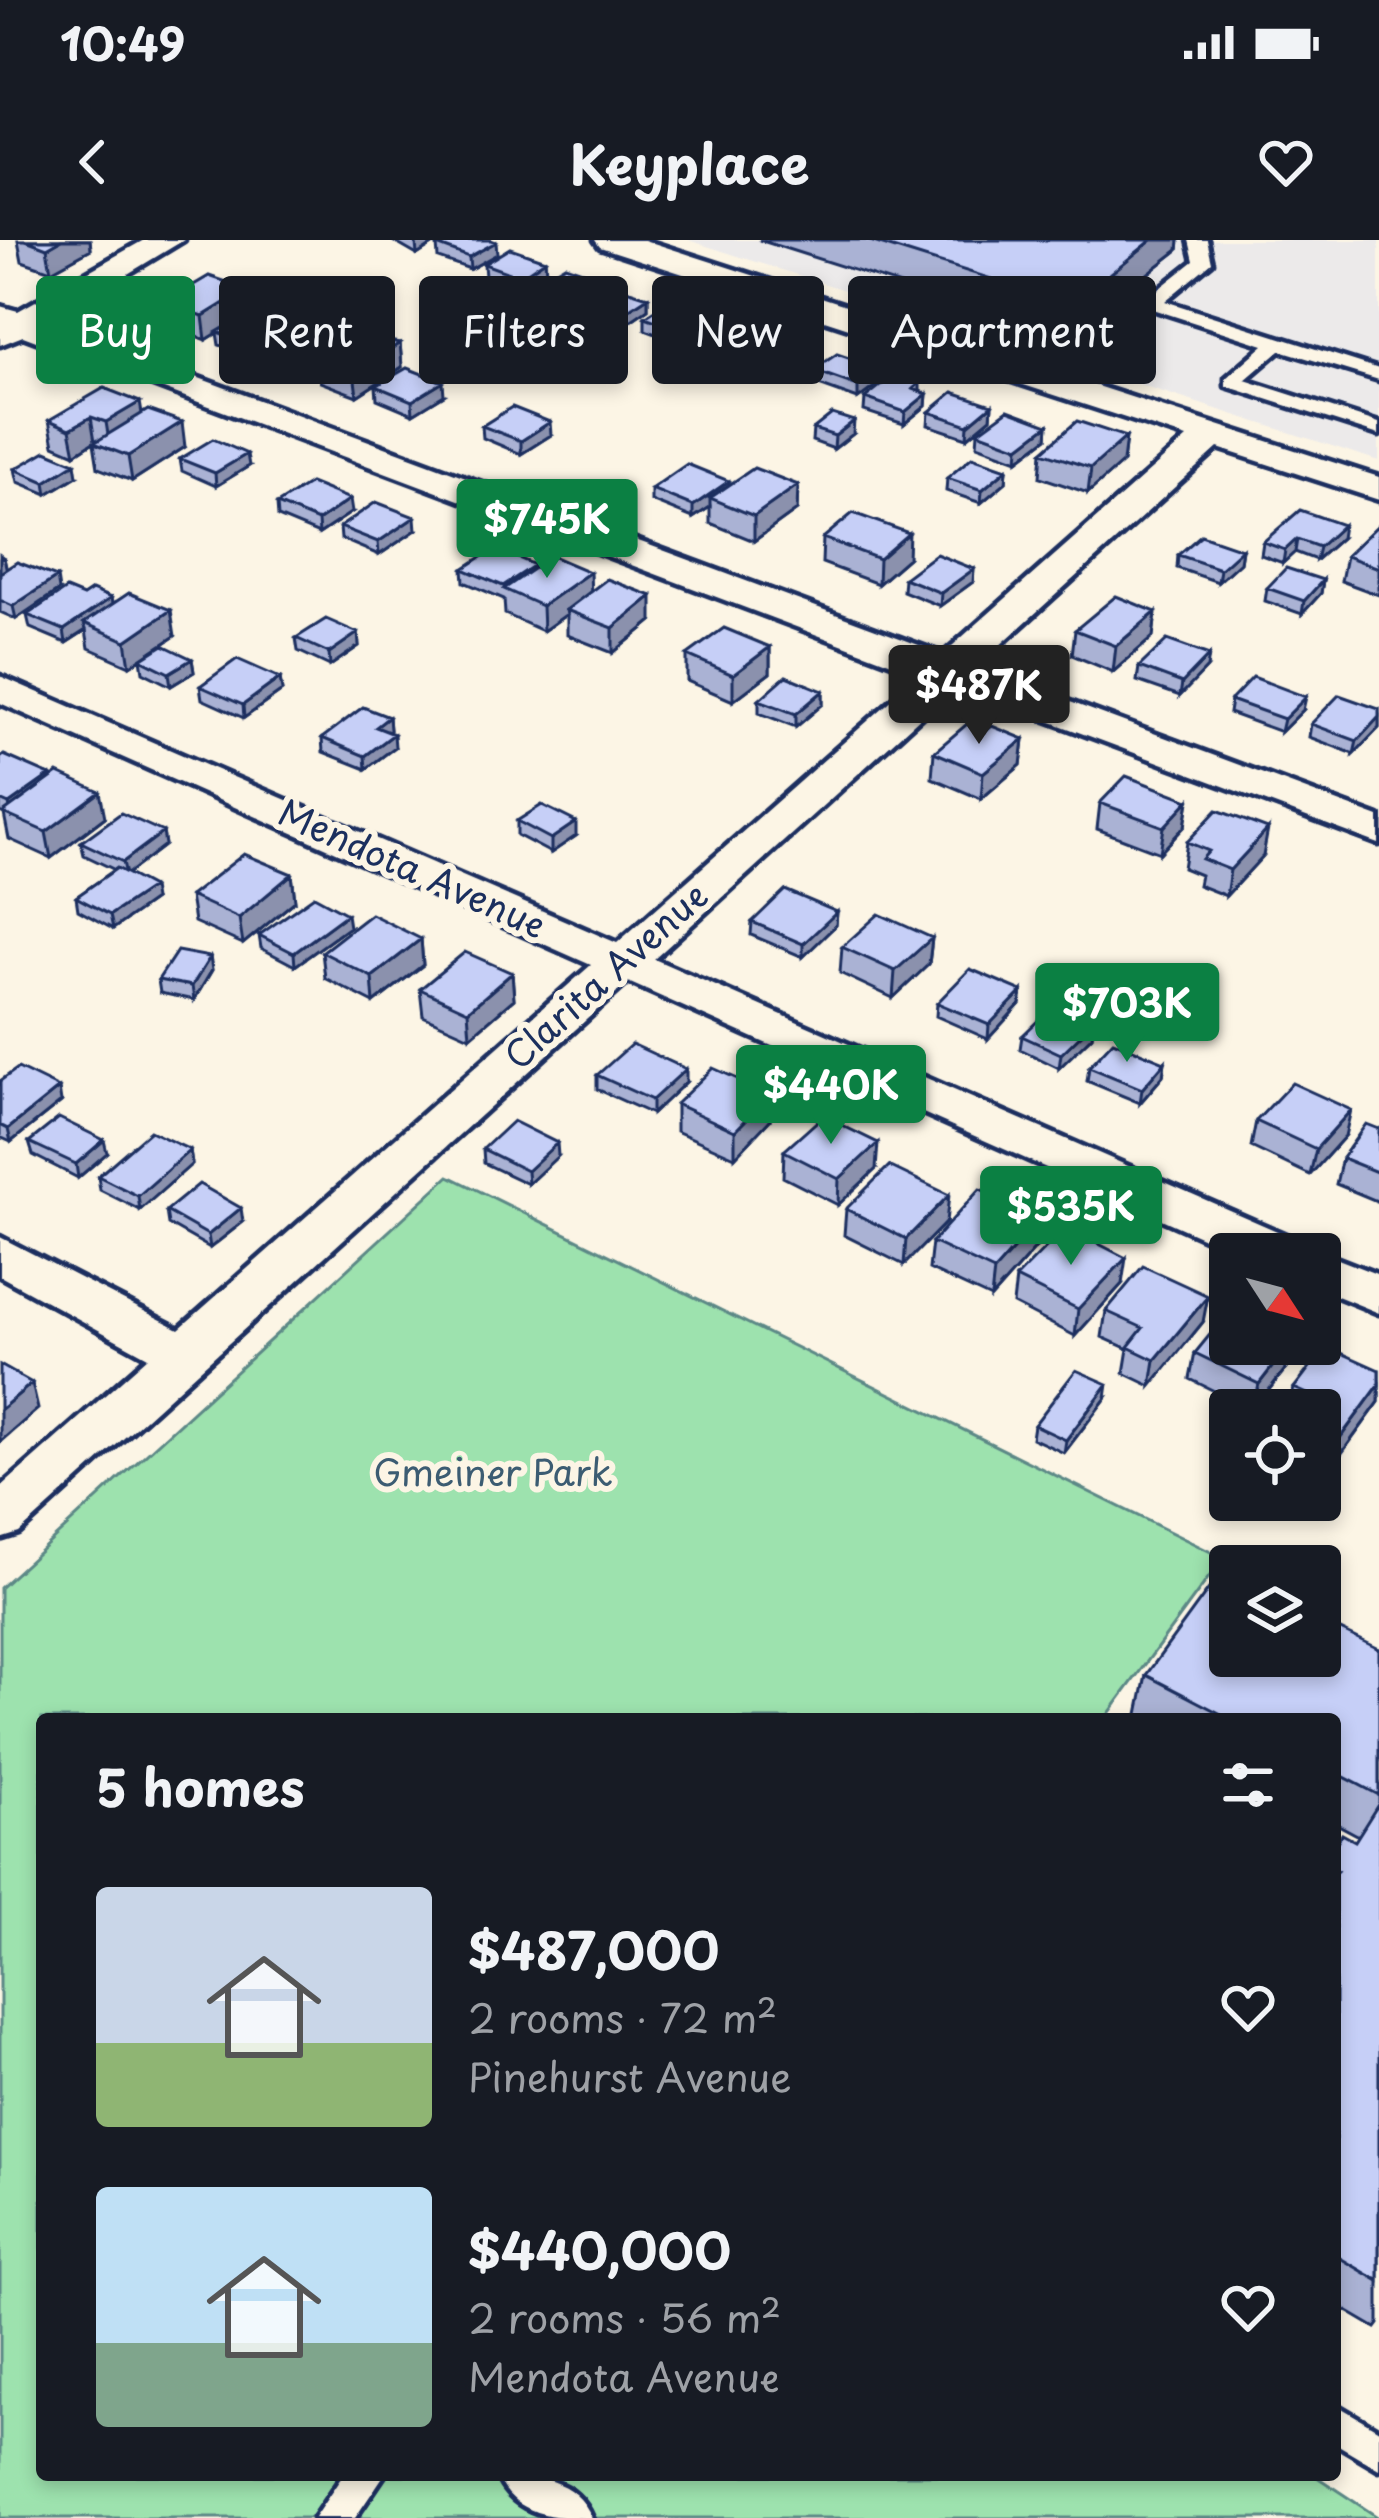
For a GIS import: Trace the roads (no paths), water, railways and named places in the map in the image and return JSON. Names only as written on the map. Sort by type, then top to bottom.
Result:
[{"type":"street","points":[[7,325],[168,240]]},
{"type":"street","points":[[611,240],[1379,489]]},
{"type":"street","points":[[7,325],[1379,831]]},
{"type":"street","name":"Clarita Avenue","points":[[0,1519],[1212,435]]},
{"type":"street","name":"Mendota Avenue","points":[[0,688],[1237,1233]]},
{"type":"street","points":[[0,1254],[183,1354]]},
{"type":"street","points":[[1341,1278],[1379,1295]]},
{"type":"lane","points":[[1198,240],[1202,262],[1152,304],[1379,374]]},
{"type":"lane","points":[[1277,343],[1232,382],[1379,428]]},
{"type":"lane","points":[[1341,2426],[1379,2451]]},
{"type":"lane","points":[[332,2518],[361,2481]]},
{"type":"lane","points":[[522,2481],[574,2518]]},
{"type":"park label","name":"Gmeiner Park","points":[[493,1473]]}]
